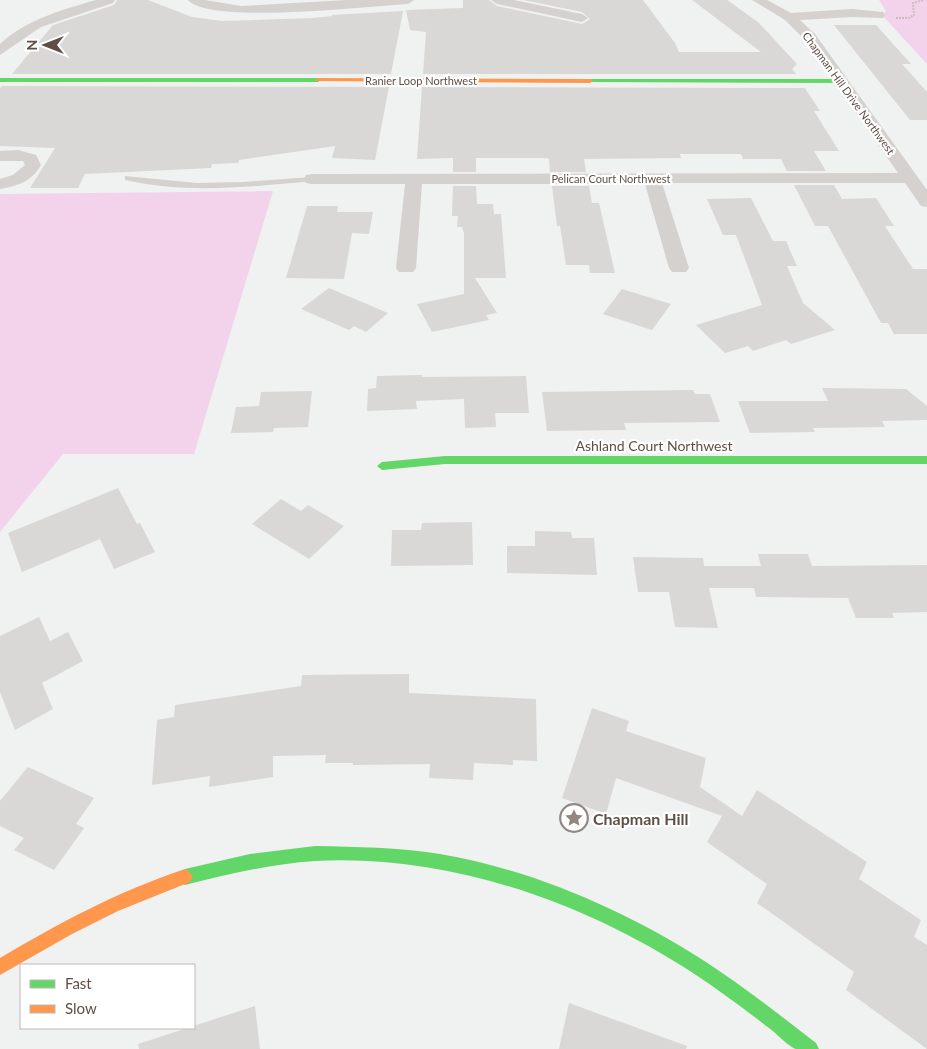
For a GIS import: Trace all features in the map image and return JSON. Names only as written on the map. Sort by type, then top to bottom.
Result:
[{"type":"street","points":[[0,51],[13,37],[28,28],[52,17],[109,0]]},
{"type":"street","points":[[194,0],[209,6],[241,10],[408,0]]},
{"type":"street","points":[[498,0],[582,18]]},
{"type":"street","name":"Chapman Hill Drive Northwest","points":[[758,0],[789,17],[810,37],[927,202]]},
{"type":"street","points":[[789,17],[852,13],[879,15]]},
{"type":"street","name":"Ranier Loop Northwest","points":[[0,80],[842,81]]},
{"type":"street","points":[[0,156],[30,158],[33,164],[30,172],[20,178],[0,184]]},
{"type":"street","points":[[652,178],[679,268]]},
{"type":"street","name":"Pelican Court Northwest","points":[[312,179],[910,178]]},
{"type":"street","points":[[406,268],[414,179]]},
{"type":"street","name":"Ashland Court Northwest","points":[[382,466],[445,460],[927,460]]},
{"type":"street","points":[[0,967],[100,912],[180,880],[242,862],[325,852],[392,853],[476,866],[511,876],[544,887],[633,928],[704,970],[810,1049]]},
{"type":"lane","points":[[128,178],[150,183],[246,186],[312,179]]},
{"type":"path","points":[[879,15],[909,18],[914,15],[913,3],[924,0]]},
{"type":"shaded area","points":[[879,0],[927,0],[927,64],[883,16],[886,11]]},
{"type":"shaded area","points":[[273,191],[194,454],[63,454],[0,532],[0,194]]},
{"type":"building","points":[[117,0],[148,0],[192,17],[222,21],[313,18],[332,15],[403,11],[391,74],[12,74],[53,25],[114,5]]},
{"type":"building","points":[[463,0],[489,0],[497,6],[582,24],[590,19],[582,12],[523,0],[643,0],[675,43],[679,52],[761,52],[692,0],[727,0],[758,22],[797,64],[792,69],[796,74],[423,74],[426,32],[410,30],[406,10],[463,8]]},
{"type":"building","points":[[834,25],[876,25],[911,64],[902,64],[927,92],[927,120],[910,120]]},
{"type":"building","points":[[2,86],[389,87],[375,160],[332,158],[335,146],[239,160],[238,163],[212,164],[211,168],[85,174],[78,188],[30,188],[55,148],[0,146],[0,88]]},
{"type":"building","points":[[422,87],[805,88],[820,111],[814,111],[839,151],[814,151],[826,171],[787,171],[781,159],[743,159],[741,154],[680,154],[681,158],[584,159],[586,172],[550,172],[549,159],[546,158],[476,158],[476,172],[453,172],[453,158],[417,159]]},
{"type":"building","points":[[794,185],[834,185],[842,199],[876,198],[894,226],[885,226],[913,269],[927,269],[927,334],[894,334],[888,323],[881,323],[828,226],[815,226]]},
{"type":"building","points":[[453,186],[476,186],[477,204],[493,204],[494,214],[501,214],[506,278],[475,278],[497,313],[486,315],[489,320],[432,332],[417,304],[464,294],[464,233],[462,227],[457,227],[458,216],[452,216]]},
{"type":"building","points":[[552,186],[589,186],[592,203],[599,203],[615,273],[590,273],[589,265],[566,265],[560,226],[557,226]]},
{"type":"building","points":[[751,198],[773,241],[786,241],[797,266],[787,266],[803,303],[835,330],[791,344],[786,340],[753,351],[748,346],[725,353],[696,325],[762,305],[736,235],[723,235],[707,199]]},
{"type":"building","points":[[307,206],[338,206],[337,212],[373,212],[369,234],[352,233],[344,279],[286,278]]},
{"type":"building","points":[[329,288],[388,313],[366,332],[354,326],[349,330],[301,309]]},
{"type":"building","points":[[622,289],[671,304],[652,330],[603,314]]},
{"type":"building","points":[[422,375],[422,377],[526,376],[529,413],[495,413],[496,427],[465,428],[464,399],[416,401],[417,409],[367,411],[368,389],[376,388],[377,376]]},
{"type":"building","points":[[822,388],[906,389],[927,406],[927,420],[882,421],[885,427],[813,428],[815,432],[750,433],[738,401],[828,401]]},
{"type":"building","points":[[693,390],[695,394],[710,394],[720,422],[624,423],[626,430],[547,431],[542,392]]},
{"type":"building","points":[[312,391],[308,427],[274,428],[273,432],[231,433],[236,407],[259,406],[261,392]]},
{"type":"building","points":[[118,488],[137,524],[140,523],[155,552],[114,569],[100,539],[22,572],[8,533]]},
{"type":"building","points":[[281,499],[301,511],[308,505],[344,526],[309,559],[252,524]]},
{"type":"building","points":[[472,522],[473,565],[391,566],[392,530],[421,530],[422,523]]},
{"type":"building","points":[[535,531],[571,532],[572,538],[594,538],[597,575],[507,573],[507,546],[535,546]]},
{"type":"building","points":[[758,554],[808,554],[812,566],[927,565],[927,612],[892,613],[894,618],[856,618],[848,598],[756,597],[754,588],[709,588],[718,628],[675,627],[669,592],[638,592],[633,557],[703,558],[704,566],[761,566]]},
{"type":"building","points":[[39,617],[50,641],[68,632],[83,661],[42,683],[53,709],[15,730],[0,692],[0,636]]},
{"type":"building","points":[[409,674],[409,693],[536,699],[537,761],[513,760],[513,765],[474,763],[473,780],[429,778],[430,764],[353,765],[353,763],[325,763],[326,755],[273,756],[273,777],[209,787],[210,776],[152,785],[157,720],[174,717],[175,705],[301,686],[302,675]]},
{"type":"building","points":[[592,708],[629,721],[626,731],[706,758],[700,787],[742,816],[757,790],[867,862],[859,879],[921,920],[914,937],[927,945],[927,1049],[846,990],[854,972],[757,903],[767,884],[707,842],[722,816],[616,778],[606,814],[562,798]]},
{"type":"building","points":[[28,767],[94,798],[76,824],[84,828],[54,870],[14,850],[24,838],[0,826],[0,801]]},
{"type":"building","points":[[569,1003],[687,1046],[686,1049],[559,1049]]},
{"type":"building","points":[[255,1006],[260,1049],[139,1049],[138,1044],[184,1029],[195,1029],[195,1025]]},
{"type":"traffic: fast","points":[[0,80],[318,80]]},
{"type":"traffic: fast","points":[[590,81],[842,81]]},
{"type":"traffic: fast","points":[[382,466],[445,460],[927,460]]},
{"type":"traffic: fast","points":[[185,877],[250,861],[315,854],[378,854],[441,862],[502,876],[563,897],[622,924],[681,956],[731,989],[810,1049]]},
{"type":"traffic: slow","points":[[318,80],[590,81]]},
{"type":"traffic: slow","points":[[0,967],[90,916],[160,885],[185,877]]},
{"type":"place","name":"Chapman Hill","points":[[574,818]]}]
